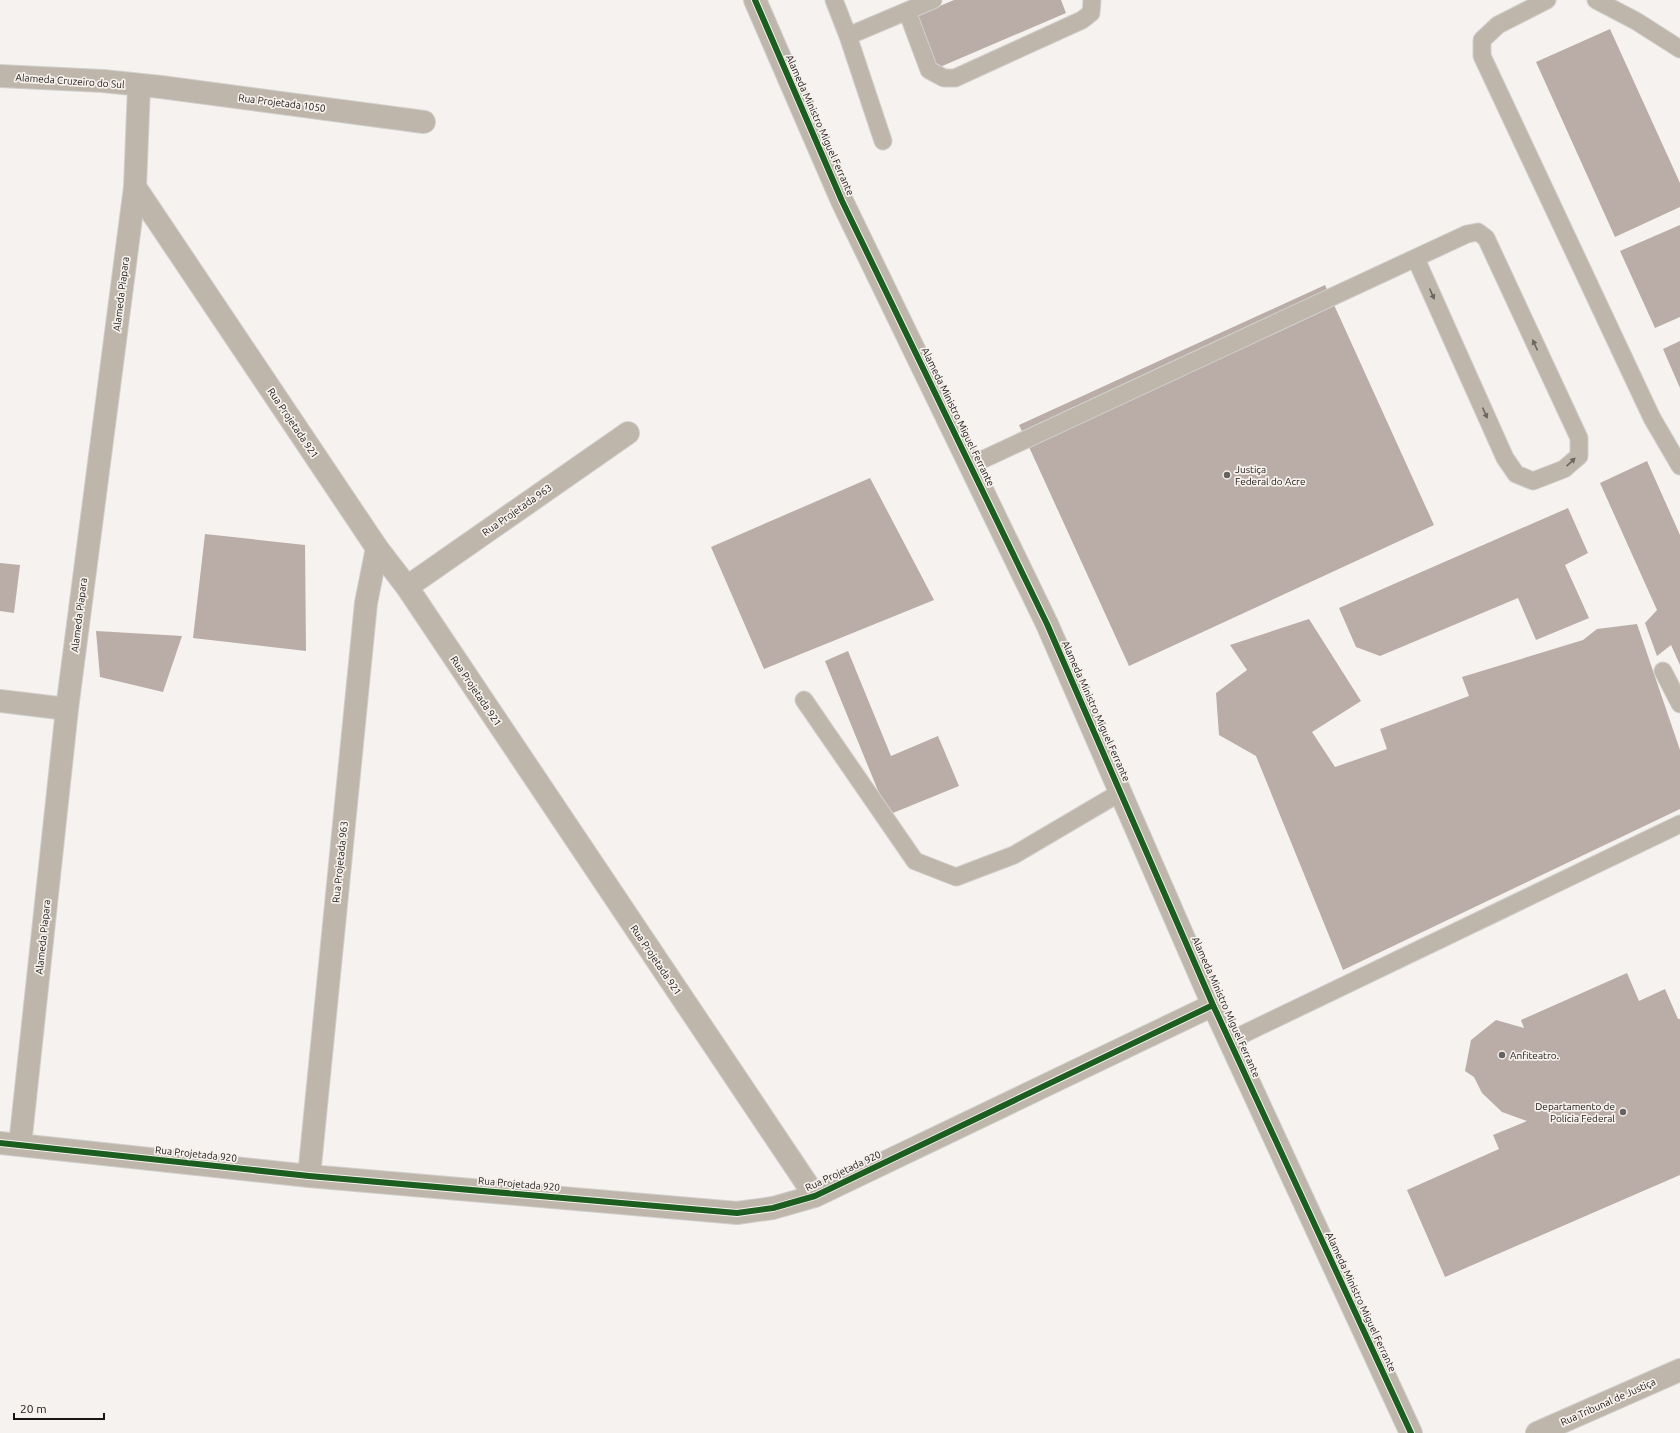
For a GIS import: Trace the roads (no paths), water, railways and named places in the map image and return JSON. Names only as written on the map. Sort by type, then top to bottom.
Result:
[{"type":"street","name":"Alameda Ministro Miguel Ferrante","points":[[755,0],[842,200],[1047,624],[1213,1006],[1411,1433]]},
{"type":"street","name":"Alameda Cruzeiro do Sul","points":[[0,76],[103,82],[139,86]]},
{"type":"street","name":"Rua Projetada 1050","points":[[139,86],[160,87],[424,122]]},
{"type":"street","name":"Alameda Piapara","points":[[10,1144],[135,187],[139,86]]},
{"type":"street","name":"Rua Projetada 921","points":[[135,187],[377,548],[407,587],[815,1196]]},
{"type":"street","name":"Rua Projetada 963","points":[[407,587],[628,433]]},
{"type":"street","name":"Rua Projetada 963","points":[[309,1176],[366,603],[377,548]]},
{"type":"street","points":[[0,701],[67,709]]},
{"type":"street","name":"Rua Projetada 920","points":[[10,1144],[309,1176],[737,1213],[773,1208],[815,1196],[1213,1006]]},
{"type":"street","name":"Rua Tribunal de Justiça","points":[[1537,1433],[1680,1370]]},
{"type":"lane","points":[[834,0],[848,36],[883,141]]},
{"type":"lane","points":[[848,36],[933,0]]},
{"type":"lane","points":[[907,11],[929,70],[944,78],[955,78],[1082,20],[1091,13],[1092,0]]},
{"type":"lane","points":[[1547,0],[1498,25],[1482,40],[1482,56],[1652,418],[1680,466]]},
{"type":"lane","points":[[1596,0],[1636,21],[1680,49]]},
{"type":"lane","points":[[970,465],[1467,234],[1478,232],[1486,238],[1579,438],[1579,456],[1564,469],[1533,481],[1516,474],[1505,458],[1416,259]]},
{"type":"lane","points":[[1663,671],[1680,704]]},
{"type":"lane","points":[[804,700],[915,861],[956,877],[1014,855],[1120,792]]},
{"type":"lane","points":[[1229,1041],[1680,824]]},
{"type":"place","name":"Justiça Federal do Acre","points":[[1227,475]]},
{"type":"place","name":"Anfiteatro.","points":[[1502,1055]]},
{"type":"place","name":"Departamento de Polícia Federal","points":[[1623,1112]]}]
